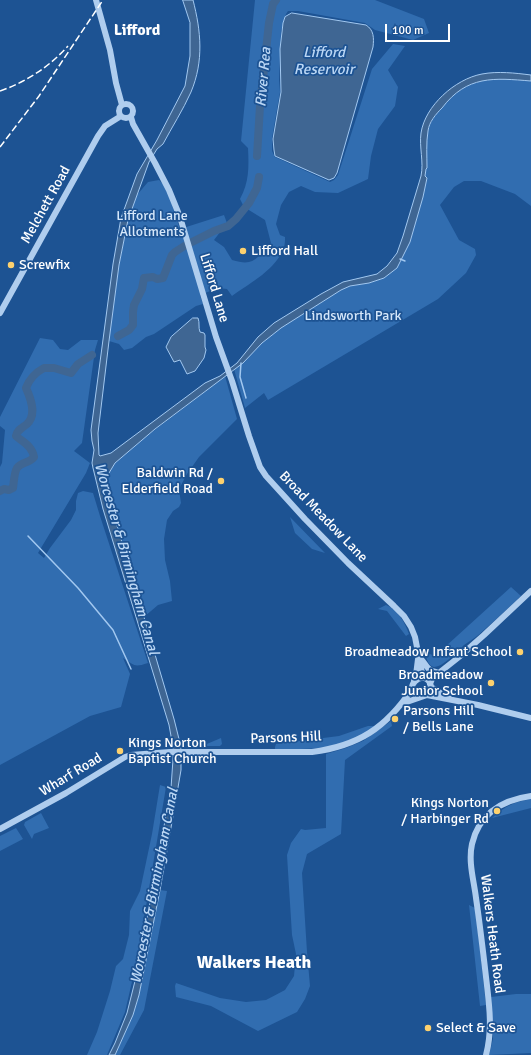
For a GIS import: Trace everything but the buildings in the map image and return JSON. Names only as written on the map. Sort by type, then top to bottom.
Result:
[{"type":"street","points":[[96,0],[110,50],[122,105],[119,110],[121,116],[126,118],[131,117]]},
{"type":"street","name":"Lifford Lane","points":[[122,105],[126,103],[132,106],[133,113],[131,117],[133,124],[154,160],[180,217],[216,336],[232,381]]},
{"type":"street","name":"Melchett Road","points":[[0,313],[98,136],[105,126],[121,116]]},
{"type":"street","name":"Broad Meadow Lane","points":[[232,381],[258,461],[266,476],[319,533],[404,616],[415,637],[424,678]]},
{"type":"street","points":[[427,695],[430,692],[432,680],[444,668],[484,635],[531,591]]},
{"type":"street","points":[[419,657],[431,672],[436,672]]},
{"type":"street","name":"Broad Meadow Lane","points":[[414,681],[419,657]]},
{"type":"street","points":[[444,668],[424,678],[419,678],[414,681],[412,686],[413,693],[420,697],[427,695],[531,718]]},
{"type":"street","points":[[424,678],[428,680],[431,686],[452,700]]},
{"type":"street","name":"Parsons Hill","points":[[182,752],[312,752],[340,747],[361,738],[381,725],[412,689]]},
{"type":"street","name":"Parsons Hill","points":[[400,704],[420,697]]},
{"type":"street","name":"Wharf Road","points":[[0,829],[66,793],[126,757],[134,754],[182,752]]},
{"type":"street","name":"Walkers Heath Road","points":[[486,1055],[490,1032],[489,1006],[471,861],[471,850],[478,829],[484,819],[493,810],[506,802],[531,796]]},
{"type":"green space","name":"Lifford Lane Allotments","points":[[255,0],[375,0],[424,19],[429,33],[413,40],[375,30],[365,23],[298,11],[288,11],[281,31],[280,92],[272,138],[272,151],[275,157],[330,182],[338,175],[372,69],[393,44],[405,46],[388,70],[398,87],[395,106],[378,129],[371,156],[368,179],[338,193],[315,192],[301,186],[289,192],[281,205],[276,224],[280,235],[285,237],[284,246],[280,255],[269,269],[255,281],[232,296],[227,289],[218,288],[200,295],[203,304],[196,306],[154,334],[146,337],[132,348],[124,350],[119,344],[109,341],[119,265],[128,220],[137,195],[148,182],[159,180],[166,187],[180,229],[224,215],[227,223],[214,240],[224,247],[232,260],[250,262],[258,257],[271,243],[265,220],[244,207],[240,199],[247,181],[248,168],[248,148],[241,141]]},
{"type":"green space","name":"Lindsworth Park","points":[[489,79],[531,81],[531,206],[515,194],[481,181],[464,181],[454,187],[440,205],[459,240],[475,249],[476,255],[466,273],[438,299],[268,400],[264,393],[245,408],[234,369],[281,328],[341,290],[350,286],[369,283],[384,278],[410,242],[427,178],[425,176],[427,168],[427,135],[433,119],[448,100],[460,90],[471,84]]},
{"type":"green space","points":[[40,338],[53,340],[60,349],[68,350],[81,340],[98,340],[95,350],[82,443],[74,451],[90,463],[86,473],[38,553],[44,558],[71,520],[76,510],[78,493],[83,491],[93,493],[148,663],[139,665],[132,664],[123,658],[130,674],[121,707],[90,716],[0,765],[0,467],[2,463],[5,430],[0,426],[0,417]]},
{"type":"green space","points":[[225,376],[237,419],[199,457],[179,489],[181,503],[167,520],[164,539],[165,560],[170,581],[172,601],[158,605],[144,617],[108,495],[106,478],[115,463],[148,435]]},
{"type":"green space","points":[[290,517],[325,553],[312,549],[295,533]]},
{"type":"green space","points":[[511,587],[521,596],[482,632],[464,645],[446,662],[434,667],[430,665],[425,652],[435,656]]},
{"type":"green space","points":[[386,605],[397,613],[403,621],[409,634],[406,636],[387,611],[378,609]]},
{"type":"green space","points":[[391,721],[392,726],[345,760],[341,834],[307,854],[302,873],[310,986],[305,999],[297,1012],[258,1031],[211,1006],[176,997],[176,983],[220,998],[246,1002],[266,1000],[285,990],[294,976],[296,954],[292,935],[287,855],[291,843],[301,829],[326,828],[326,754],[363,741]]},
{"type":"green space","points":[[368,726],[374,726],[361,737],[326,748],[275,750],[276,744],[339,736]]},
{"type":"green space","points":[[221,738],[222,744],[220,746],[202,746]]},
{"type":"green space","points":[[160,785],[166,787],[137,960],[125,1012],[107,1055],[87,1055],[97,1032],[116,966],[123,959],[129,935],[130,911],[140,891],[152,834]]},
{"type":"green space","points":[[531,799],[531,808],[492,818],[510,805]]},
{"type":"green space","points":[[41,813],[49,828],[34,834],[32,839],[24,825],[25,822]]},
{"type":"green space","points":[[16,828],[23,839],[0,851],[0,836]]},
{"type":"green space","points":[[160,890],[167,891],[144,1010],[120,1055],[115,1055],[133,1015],[139,995]]},
{"type":"green space","points":[[469,905],[475,908],[486,1005],[480,1006]]},
{"type":"green space","points":[[531,994],[531,1053],[489,1055],[493,1039],[491,997]]},
{"type":"water","name":"Worcester & Birmingham Canal","points":[[183,0],[193,0],[196,12],[200,46],[198,69],[191,92],[185,105],[163,144],[157,149],[149,162],[128,220],[119,265],[98,433],[100,456],[111,453],[205,383],[220,376],[237,363],[258,337],[274,323],[343,282],[377,274],[387,266],[397,253],[421,176],[421,133],[424,123],[428,113],[443,95],[452,88],[472,77],[488,73],[500,72],[531,75],[531,81],[505,79],[482,81],[471,84],[461,89],[451,97],[433,118],[427,136],[427,168],[425,176],[427,178],[423,197],[410,242],[397,268],[384,278],[369,283],[350,286],[341,290],[281,328],[262,343],[243,363],[155,429],[115,463],[106,478],[108,495],[181,747],[181,770],[160,890],[139,995],[133,1015],[115,1055],[109,1055],[127,1013],[137,973],[171,788],[173,747],[169,725],[103,509],[92,463],[94,450],[91,430],[113,264],[121,218],[137,174],[157,140],[185,86],[190,56],[190,23]]},
{"type":"water","name":"Lifford Reservoir","points":[[292,13],[366,25],[371,29],[373,34],[373,47],[337,173],[334,178],[329,180],[275,156],[273,139],[281,92],[280,49],[283,23],[285,17]]},
{"type":"water","points":[[193,318],[198,318],[200,332],[204,333],[205,335],[206,350],[204,358],[195,371],[187,374],[180,360],[174,362],[166,347],[171,337]]},
{"type":"waterway","name":"River Rea","points":[[257,156],[260,106],[269,23],[273,4],[276,0]]},
{"type":"waterway","name":"River Rea","points":[[118,336],[129,330],[133,325],[134,305],[142,289],[144,278],[163,278],[172,255],[175,252],[214,231],[228,226],[236,219],[249,203],[257,188],[259,177]]},
{"type":"waterway","points":[[400,259],[405,261]]},
{"type":"waterway","name":"River Rea","points":[[0,491],[13,488],[17,468],[34,457],[30,447],[16,436],[32,416],[30,397],[26,388],[29,382],[44,368],[54,368],[71,373],[78,364],[92,355]]},
{"type":"waterway","points":[[241,363],[240,377],[246,398]]},
{"type":"waterway","points":[[28,536],[78,588],[113,630],[131,669]]},
{"type":"railway","points":[[0,147],[39,96],[103,0]]},
{"type":"railway","points":[[0,91],[37,73],[53,61],[68,46]]},
{"type":"place","name":"Lifford Hall","points":[[243,251]]},
{"type":"place","name":"Screwfix","points":[[11,265]]},
{"type":"place","name":"Baldwin Rd / Elderfield Road","points":[[221,481]]},
{"type":"place","name":"Broadmeadow Infant School","points":[[520,652]]},
{"type":"place","name":"Broadmeadow Junior School","points":[[491,683]]},
{"type":"place","name":"Parsons Hill / Bells Lane","points":[[395,719]]},
{"type":"place","name":"Kings Norton Baptist Church","points":[[120,751]]},
{"type":"place","name":"Kings Norton / Harbinger Rd","points":[[497,811]]},
{"type":"place","name":"Select & Save","points":[[428,1028]]},
{"type":"district","name":"Lifford","points":[[137,31]]},
{"type":"district","name":"Walkers Heath","points":[[254,963]]}]
